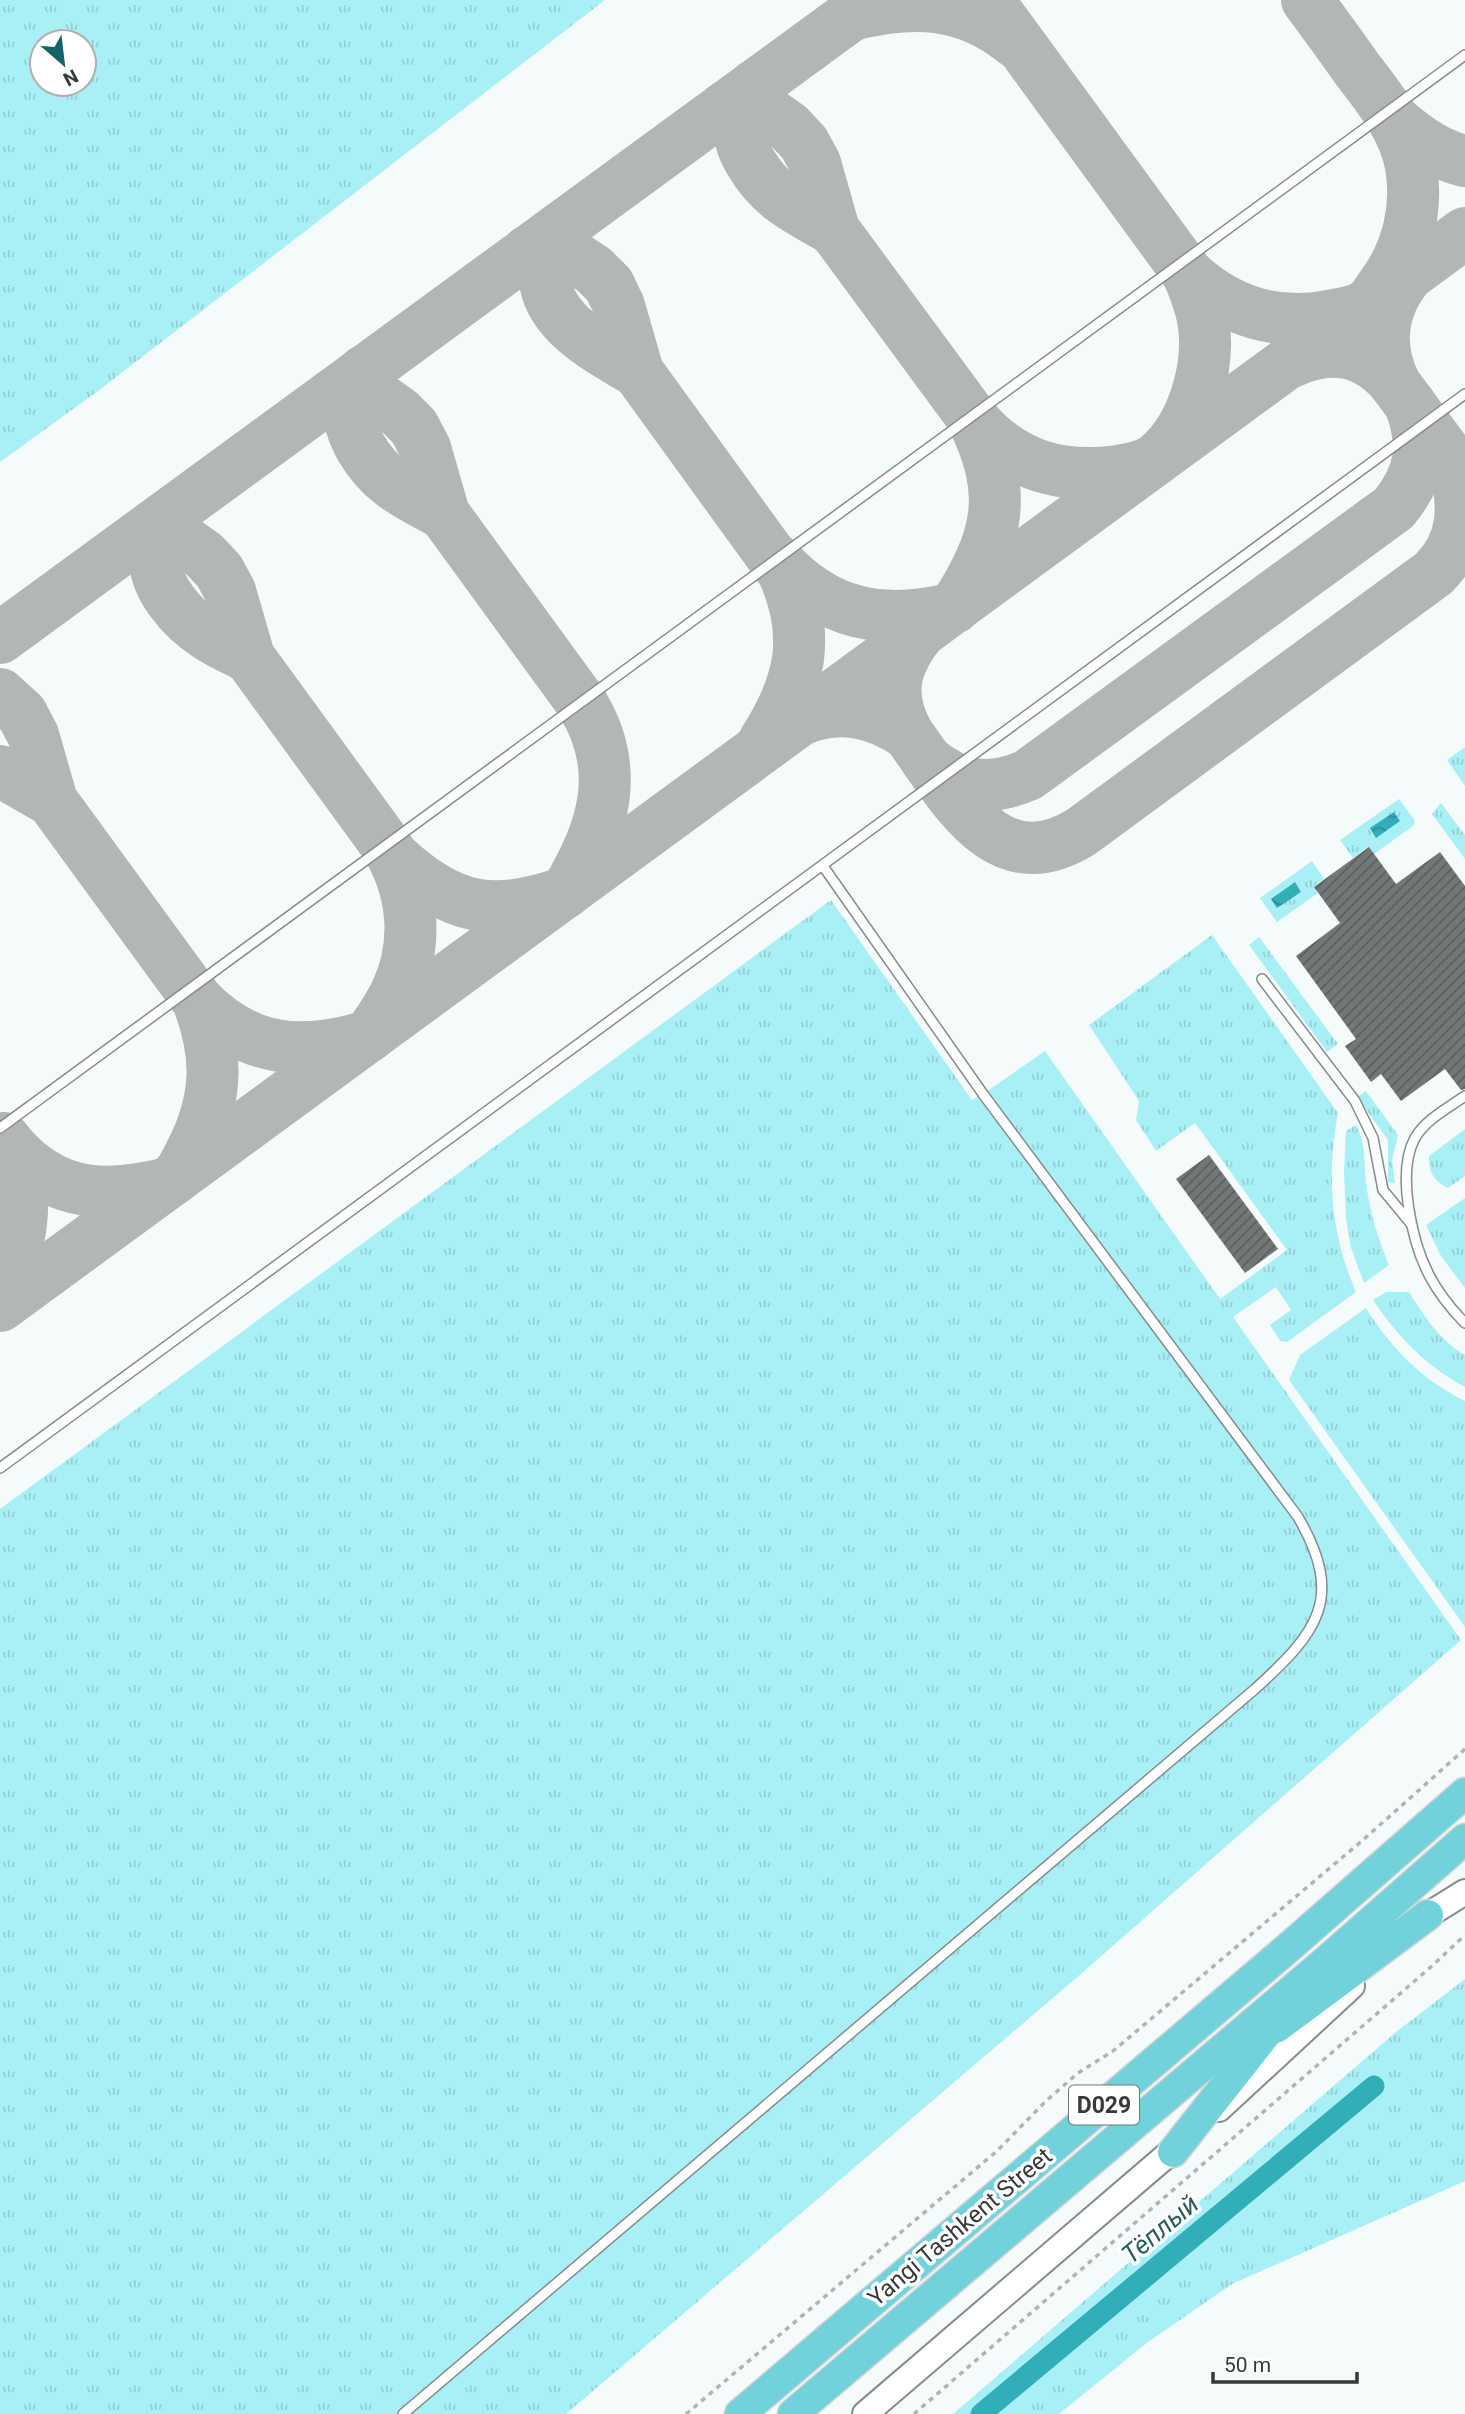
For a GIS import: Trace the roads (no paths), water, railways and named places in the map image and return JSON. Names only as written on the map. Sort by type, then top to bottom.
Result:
[{"type":"highway","name":"Yangi Tashkent Street","points":[[740,2414],[1288,1948],[1465,1793]]},
{"type":"highway","name":"Yangi Tashkent Street","points":[[793,2414],[1325,1962],[1465,1839]]},
{"type":"highway","points":[[1067,2181],[1428,1915]]},
{"type":"highway","points":[[1173,2152],[1325,1962]]},
{"type":"main road","points":[[865,2414],[1173,2152],[1428,1915],[1465,1892]]},
{"type":"lane","points":[[0,1128],[1465,55]]},
{"type":"lane","points":[[0,1468],[1465,394]]},
{"type":"lane","points":[[403,2414],[1255,1689],[1304,1641],[1319,1607],[1322,1579],[1320,1565],[1311,1540],[1298,1517],[983,1094],[823,866]]},
{"type":"lane","points":[[1262,979],[1363,1114],[1377,1150],[1383,1191],[1412,1225]]},
{"type":"lane","points":[[1465,1097],[1423,1127],[1411,1146],[1407,1182],[1412,1225],[1429,1275],[1444,1299],[1465,1322]]},
{"type":"water","points":[[1394,812],[1400,821],[1376,838],[1370,828]]},
{"type":"water","points":[[1295,882],[1301,892],[1277,908],[1271,899]]},
{"type":"waterway","name":"Тёплый","points":[[981,2414],[1374,2086]]}]
